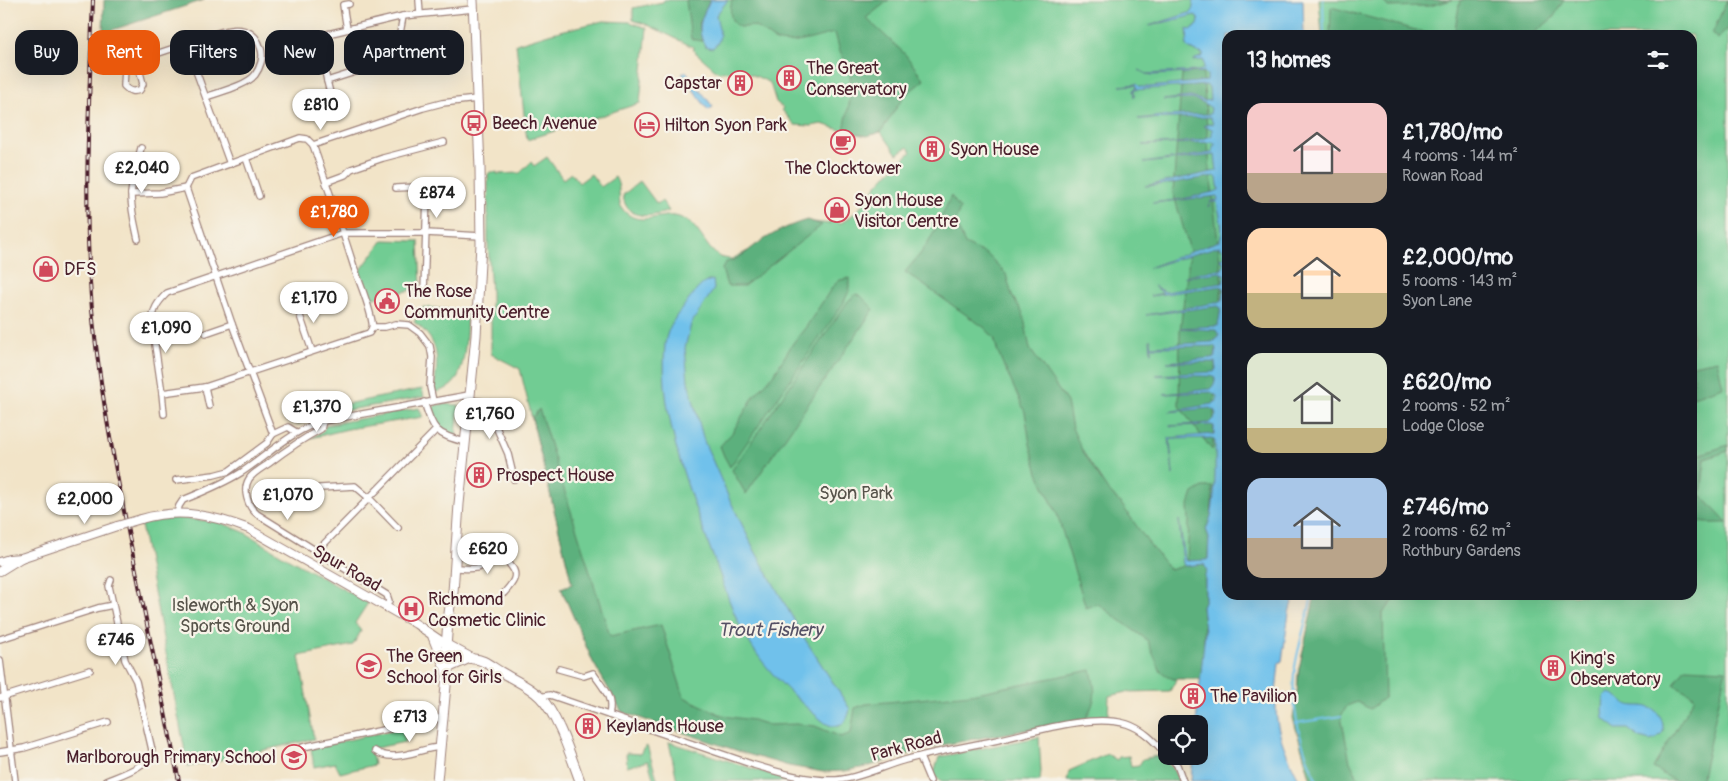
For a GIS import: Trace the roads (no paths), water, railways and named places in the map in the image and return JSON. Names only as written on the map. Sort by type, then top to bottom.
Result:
[{"type":"main road","points":[[437,781],[450,644],[450,599],[453,592],[459,504],[476,336],[481,236],[473,5]]},
{"type":"main road","name":"Spur Road","points":[[21,558],[164,513],[198,514],[225,520],[249,529],[450,644]]},
{"type":"main road","points":[[0,562],[21,558]]},
{"type":"main road","points":[[0,570],[21,558]]},
{"type":"main road","points":[[431,634],[447,670]]},
{"type":"main road","points":[[450,644],[532,690],[540,697],[548,706],[580,781]]},
{"type":"main road","points":[[447,670],[474,658]]},
{"type":"street","points":[[419,0],[420,14]]},
{"type":"street","points":[[347,29],[343,5],[349,4]]},
{"type":"street","points":[[334,31],[403,16],[473,5]]},
{"type":"street","points":[[327,81],[399,58],[399,39],[403,16]]},
{"type":"street","points":[[227,30],[243,30]]},
{"type":"street","points":[[206,96],[245,82],[255,76],[263,54],[255,38]]},
{"type":"street","points":[[137,61],[143,84],[140,90],[128,91],[124,86],[125,68],[137,61]]},
{"type":"street","points":[[198,75],[230,164]]},
{"type":"street","points":[[326,75],[332,102],[330,102]]},
{"type":"street","points":[[313,145],[423,108],[442,103],[477,99]]},
{"type":"street","points":[[162,393],[205,387],[249,372],[369,332],[373,327],[326,182],[313,145],[307,138],[300,138],[191,178],[186,188],[232,324],[249,372],[272,434]]},
{"type":"street","points":[[326,182],[346,175],[351,169],[382,158],[444,142]]},
{"type":"street","points":[[138,239],[131,194],[140,148]]},
{"type":"street","points":[[246,158],[260,196]]},
{"type":"street","points":[[396,188],[418,187],[424,189],[427,194],[424,294]]},
{"type":"street","points":[[131,194],[160,193],[186,188]]},
{"type":"street","points":[[164,414],[152,324],[153,312],[158,302],[167,293],[343,233],[426,233],[481,236]]},
{"type":"street","points":[[296,304],[312,351]]},
{"type":"street","points":[[206,333],[232,324]]},
{"type":"street","points":[[373,327],[385,327],[396,324],[409,326],[420,333],[430,346],[432,357],[430,387],[433,401]]},
{"type":"street","points":[[205,387],[209,406]]},
{"type":"street","points":[[178,514],[179,506],[183,500],[243,471],[296,432],[323,421],[424,402],[469,397],[491,404],[494,408],[497,429],[510,459],[514,479]]},
{"type":"street","points":[[424,402],[436,430],[446,437],[465,442]]},
{"type":"street","points":[[323,421],[320,429],[252,475],[247,483],[246,493],[251,510],[387,595],[390,601],[386,608]]},
{"type":"street","points":[[176,480],[229,471],[267,443],[272,434],[288,427],[296,432]]},
{"type":"street","points":[[317,551],[436,430]]},
{"type":"street","points":[[503,461],[510,459]]},
{"type":"street","points":[[320,488],[354,486],[369,498],[398,528]]},
{"type":"street","points":[[455,568],[476,568],[493,560],[501,559],[509,563],[514,569],[516,577],[512,585],[504,593]]},
{"type":"street","points":[[106,781],[132,770],[149,759],[152,750],[136,680],[125,660],[109,586],[111,580]]},
{"type":"street","points":[[0,639],[113,605]]},
{"type":"street","points":[[0,660],[2,698],[15,781]]},
{"type":"street","points":[[559,668],[584,676],[593,673],[610,700],[609,715]]},
{"type":"street","points":[[2,698],[90,670]]},
{"type":"street","name":"Park Road","points":[[540,697],[550,695],[783,774],[814,780],[858,779],[894,763],[1050,727],[1089,722],[1125,724],[1139,730],[1158,746]]},
{"type":"street","points":[[304,747],[444,717]]},
{"type":"street","points":[[0,752],[24,748],[108,722]]},
{"type":"street","points":[[375,751],[382,756],[401,755],[430,747],[440,747]]},
{"type":"street","points":[[920,757],[930,781]]},
{"type":"street","points":[[1177,765],[1183,781]]},
{"type":"water","points":[[710,0],[728,0],[716,15],[720,38],[712,48],[705,46],[700,33],[702,17]]},
{"type":"water","points":[[1194,0],[1303,0],[1304,30],[1222,30],[1222,228],[1217,202],[1211,202],[1208,207],[1211,201],[1218,200],[1217,196],[1152,203],[1183,199],[1219,190],[1215,176],[1145,186],[1217,171],[1215,155],[1144,163],[1213,152],[1213,146],[1216,144],[1213,142],[1143,145],[1179,143],[1207,138],[1212,135],[1212,129],[1203,126],[1213,123],[1210,117],[1138,119],[1210,114],[1211,108],[1204,103],[1192,99],[1163,100],[1190,97],[1205,101],[1210,100],[1209,87],[1206,85],[1134,90],[1134,97],[1133,90],[1137,88],[1136,85],[1120,86],[1137,84],[1140,87],[1149,87],[1207,81],[1207,75],[1204,72],[1153,75],[1146,74],[1139,70],[1147,74],[1204,69],[1203,60],[1193,61],[1203,56],[1203,54],[1186,46],[1187,29],[1191,30],[1198,25],[1199,20],[1195,15],[1149,26],[1192,12]]},
{"type":"water","points":[[686,71],[713,107],[708,110],[682,74]]},
{"type":"water","points":[[1222,233],[1222,248],[1219,246],[1148,268],[1219,241]]},
{"type":"water","points":[[1222,269],[1222,273],[1183,277],[1221,270]]},
{"type":"water","name":"Trout Fishery","points":[[713,280],[714,289],[691,324],[685,348],[688,381],[704,441],[755,551],[803,636],[850,709],[847,719],[842,725],[834,726],[825,723],[792,694],[763,662],[746,637],[737,620],[696,511],[678,456],[666,399],[664,371],[666,338],[680,310],[702,285]]},
{"type":"water","points":[[1222,283],[1222,287],[1150,296],[1163,293],[1154,286],[1165,292]]},
{"type":"water","points":[[1222,300],[1222,600],[1293,600],[1282,661],[1279,663],[1276,701],[1280,736],[1300,781],[1191,781],[1192,765],[1208,765],[1208,715],[1197,715],[1205,631],[1202,607],[1205,598],[1205,575],[1207,571],[1204,564],[1185,566],[1183,564],[1179,520],[1185,560],[1208,559],[1209,537],[1206,529],[1210,521],[1214,499],[1215,441],[1212,438],[1172,439],[1170,441],[1173,475],[1169,438],[1214,434],[1214,426],[1169,426],[1209,423],[1216,416],[1215,411],[1210,408],[1168,412],[1212,404],[1217,401],[1217,396],[1211,392],[1164,394],[1211,389],[1215,378],[1211,376],[1156,375],[1214,372],[1216,369],[1215,362],[1167,362],[1212,358],[1215,357],[1216,348],[1214,346],[1151,347],[1151,353],[1150,339],[1152,346],[1212,342],[1219,335],[1216,330],[1180,328],[1218,326],[1221,308],[1218,306],[1146,315]]},
{"type":"water","points":[[1609,693],[1629,705],[1651,708],[1661,717],[1663,732],[1656,739],[1650,741],[1640,738],[1628,729],[1617,729],[1604,719],[1604,697]]},
{"type":"waterway","points":[[1323,0],[1324,30]]},
{"type":"waterway","points":[[1311,600],[1297,654],[1293,688],[1298,729],[1317,781]]},
{"type":"waterway","points":[[1296,723],[1341,716]]},
{"type":"railway","points":[[93,0],[87,193],[92,309],[106,415],[179,781]]},
{"type":"place","name":"The Great Conservatory","points":[[789,78]]},
{"type":"place","name":"Capstar","points":[[740,83]]},
{"type":"place","name":"Beech Avenue","points":[[474,123]]},
{"type":"place","name":"Hilton Syon Park","points":[[647,125]]},
{"type":"place","name":"The Clocktower","points":[[843,142]]},
{"type":"place","name":"Syon House","points":[[932,149]]},
{"type":"place","name":"Syon House Visitor Centre","points":[[837,210]]},
{"type":"place","name":"DFS","points":[[46,269]]},
{"type":"place","name":"The Rose Community Centre","points":[[387,301]]},
{"type":"place","name":"Prospect House","points":[[479,475]]},
{"type":"place","name":"Richmond Cosmetic Clinic","points":[[411,609]]},
{"type":"place","name":"The Green School for Girls","points":[[369,666]]},
{"type":"place","name":"King's Observatory","points":[[1553,668]]},
{"type":"place","name":"The Pavilion","points":[[1193,696]]},
{"type":"place","name":"Keylands House","points":[[588,726]]},
{"type":"place","name":"Marlborough Primary School","points":[[294,757]]},
{"type":"park label","name":"Syon Park","points":[[856,493]]},
{"type":"park label","name":"Isleworth & Syon Sports Ground","points":[[235,615]]}]
